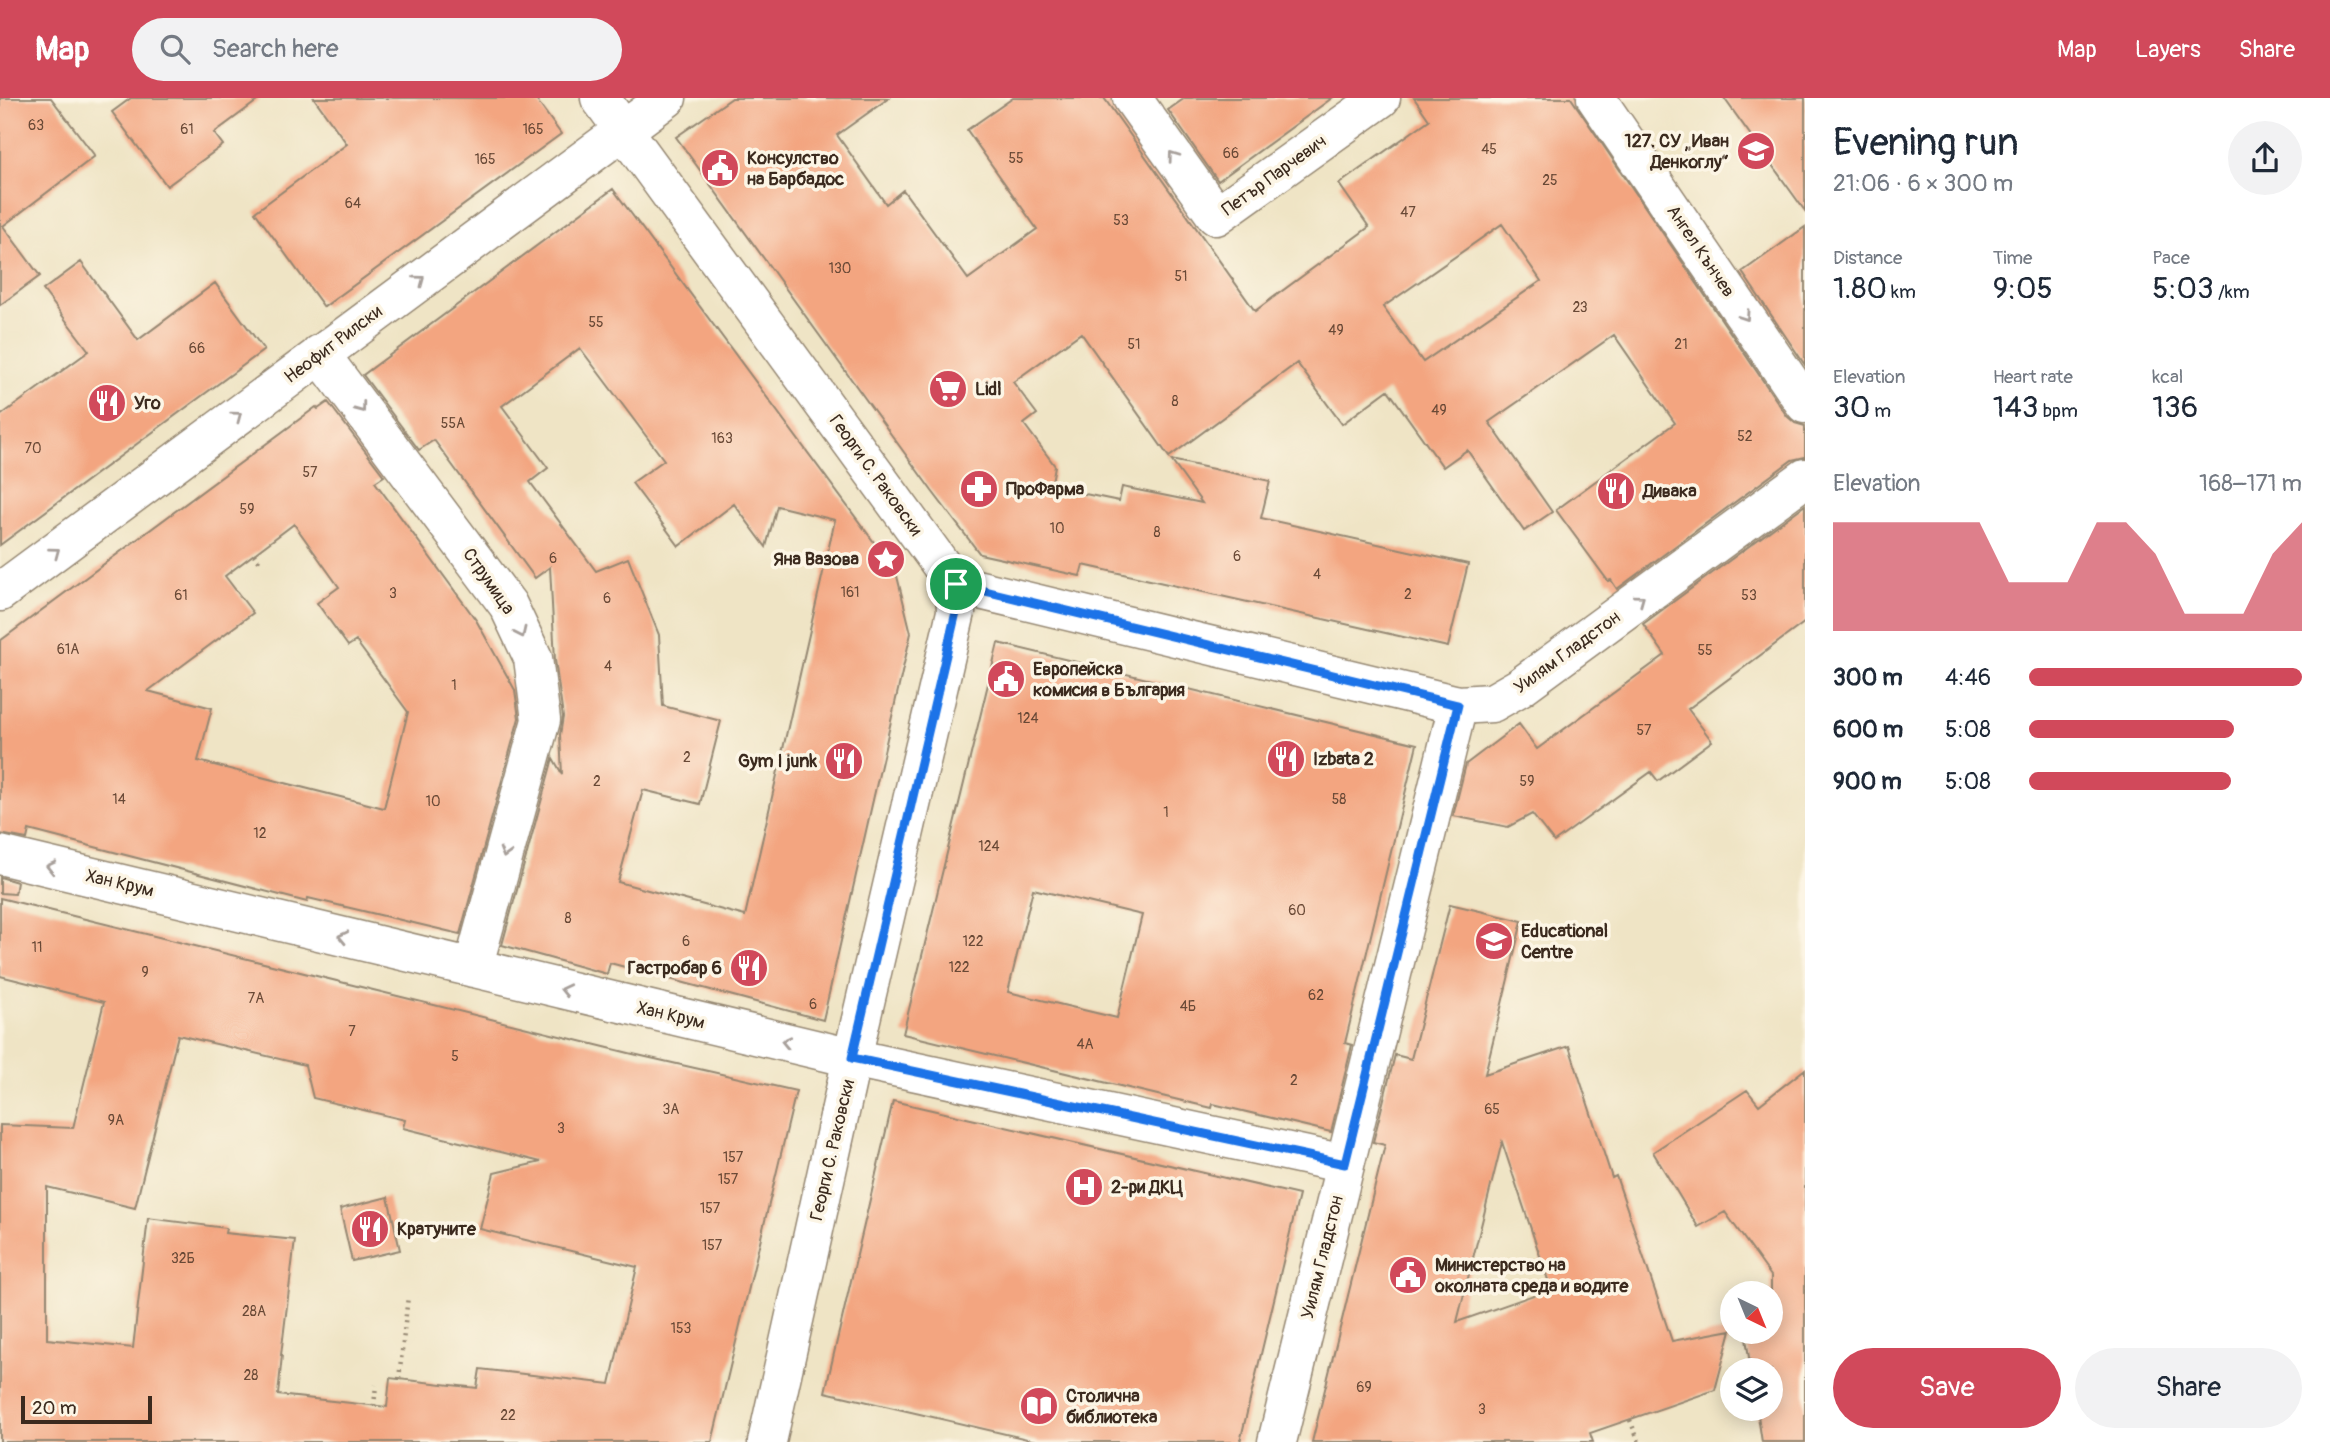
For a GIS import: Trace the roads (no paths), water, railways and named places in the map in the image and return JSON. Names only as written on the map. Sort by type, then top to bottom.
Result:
[{"type":"street","name":"Георги С. Раковски","points":[[600,98],[956,584],[956,612],[852,1058],[767,1442]]},
{"type":"street","name":"Неофит Рилски","points":[[0,592],[667,98]]},
{"type":"street","name":"Петър Парчевич","points":[[1132,98],[1216,216],[1381,98]]},
{"type":"street","name":"Ангел Кънчев","points":[[1596,98],[1805,404]]},
{"type":"street","name":"Струмица","points":[[320,354],[508,605],[533,658],[541,720],[473,968]]},
{"type":"street","name":"Уилям Гладстон","points":[[1277,1442],[1458,705],[1492,703],[1520,687],[1805,478]]},
{"type":"street","points":[[956,584],[1458,705]]},
{"type":"street","name":"Хан Крум","points":[[0,855],[852,1058],[1345,1164]]},
{"type":"place","name":"127. СУ „Иван Денкоглу“","points":[[1756,151]]},
{"type":"place","name":"Консулство на Барбадос","points":[[720,168]]},
{"type":"place","name":"Lidl","points":[[948,389]]},
{"type":"place","name":"Уго","points":[[107,403]]},
{"type":"place","name":"ПроФарма","points":[[979,489]]},
{"type":"place","name":"Дивака","points":[[1616,491]]},
{"type":"place","name":"Яна Вазова","points":[[886,559]]},
{"type":"place","name":"Европейска комисия в България","points":[[1006,679]]},
{"type":"place","name":"Izbata 2","points":[[1286,759]]},
{"type":"place","name":"Gym I junk","points":[[844,761]]},
{"type":"place","name":"Educational Centre","points":[[1494,941]]},
{"type":"place","name":"Гастробар 6","points":[[749,968]]},
{"type":"place","name":"2-ри ДКЦ","points":[[1084,1187]]},
{"type":"place","name":"Кратуните","points":[[370,1229]]},
{"type":"place","name":"Министерство на околната среда и водите","points":[[1408,1275]]},
{"type":"place","name":"Столична библиотека","points":[[1039,1406]]}]
